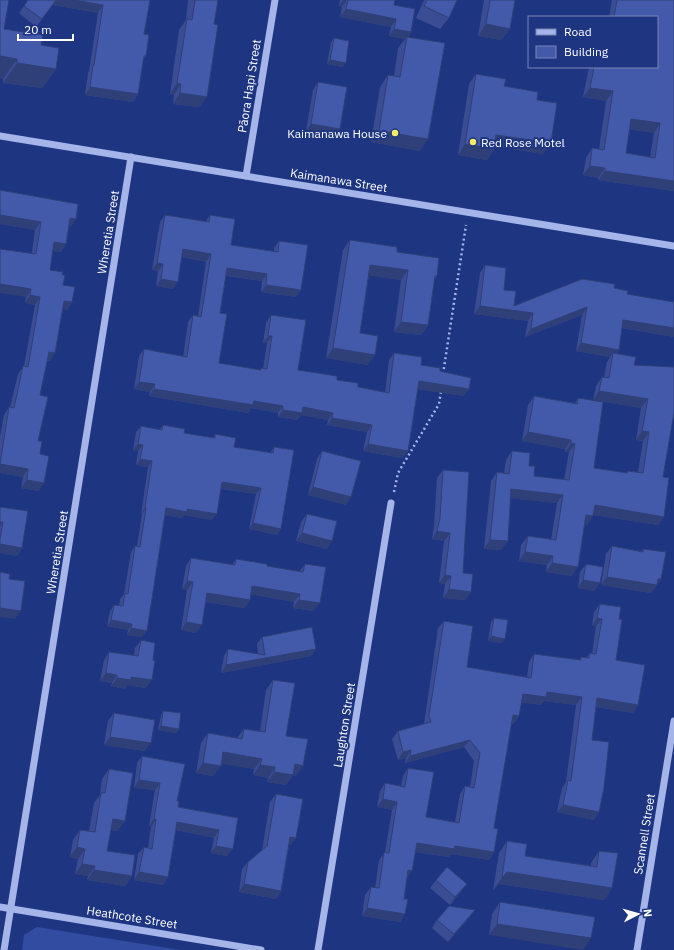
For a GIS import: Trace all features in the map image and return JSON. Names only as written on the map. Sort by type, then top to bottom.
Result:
[{"type":"street","name":"Pāora Hapi Street","points":[[246,176],[275,0]]},
{"type":"street","name":"Kaimanawa Street","points":[[0,136],[674,246]]},
{"type":"street","name":"Wheretia Street","points":[[4,950],[132,157]]},
{"type":"street","name":"Laughton Street","points":[[318,950],[391,503]]},
{"type":"street","name":"Scannell Street","points":[[637,950],[674,722]]},
{"type":"street","name":"Heathcote Street","points":[[0,907],[261,950]]},
{"type":"path","points":[[442,381],[468,212]]},
{"type":"path","points":[[391,503],[398,473],[438,404],[441,388]]},
{"type":"shaded area","points":[[37,927],[180,950],[22,950],[24,935]]},
{"type":"building","points":[[0,0],[9,0],[4,29],[43,35],[41,45],[59,48],[56,69],[17,63],[17,59],[0,56]]},
{"type":"building","points":[[28,0],[56,0],[42,19],[24,6]]},
{"type":"building","points":[[73,0],[150,0],[144,34],[149,35],[138,94],[90,87],[103,5]]},
{"type":"building","points":[[195,0],[218,0],[214,24],[218,25],[207,97],[180,93],[181,84],[177,83],[187,19],[192,20]]},
{"type":"building","points":[[348,0],[395,0],[394,5],[415,9],[411,32],[394,29],[396,19],[346,9]]},
{"type":"building","points":[[427,0],[457,0],[449,18],[424,6]]},
{"type":"building","points":[[490,0],[515,0],[510,29],[486,24]]},
{"type":"building","points":[[617,0],[674,0],[674,181],[605,171],[605,168],[590,166],[592,148],[604,150],[613,91],[590,88],[594,68],[658,68],[658,16],[614,16]],"holes":[[[631,119],[660,123],[655,158],[626,153]]]},
{"type":"building","points":[[407,37],[445,43],[428,139],[379,131],[388,75],[400,77]]},
{"type":"building","points":[[334,38],[349,41],[346,63],[330,60]]},
{"type":"building","points":[[476,74],[506,79],[504,86],[538,92],[537,100],[557,103],[551,143],[496,135],[494,149],[465,144]]},
{"type":"building","points":[[318,82],[347,87],[340,129],[311,124]]},
{"type":"building","points":[[0,190],[78,204],[76,219],[70,218],[66,244],[54,242],[50,270],[63,272],[62,275],[65,275],[63,285],[75,287],[72,302],[64,301],[55,353],[49,352],[40,395],[48,397],[38,441],[42,441],[40,454],[49,456],[44,483],[27,480],[28,469],[0,464],[9,407],[14,408],[23,366],[28,367],[40,297],[30,295],[31,289],[0,284],[0,249],[36,254],[41,222],[0,215]]},
{"type":"building","points":[[165,215],[209,222],[210,215],[235,219],[231,245],[278,252],[279,241],[308,245],[301,290],[266,285],[267,274],[227,268],[220,313],[227,314],[219,363],[261,370],[261,368],[267,369],[272,336],[268,336],[271,315],[306,320],[298,370],[337,376],[337,380],[358,383],[358,387],[389,393],[394,353],[422,357],[421,365],[440,368],[440,371],[471,378],[469,389],[419,381],[408,451],[368,444],[372,425],[332,418],[333,413],[303,407],[302,413],[283,410],[283,406],[254,401],[253,405],[154,389],[155,384],[139,382],[144,349],[187,357],[193,315],[201,317],[211,254],[183,249],[178,282],[161,279],[163,264],[157,263]]},
{"type":"building","points":[[350,240],[397,247],[397,252],[439,258],[428,325],[401,322],[408,270],[370,265],[360,333],[378,336],[375,355],[333,348]]},
{"type":"building","points":[[485,265],[506,268],[504,290],[516,291],[514,306],[582,279],[615,284],[614,288],[628,291],[627,294],[674,302],[674,328],[623,320],[619,350],[581,343],[587,307],[531,329],[533,313],[480,306]]},
{"type":"building","points":[[613,353],[636,357],[634,365],[674,367],[674,413],[663,477],[669,478],[664,517],[595,505],[593,516],[586,515],[578,567],[552,563],[553,556],[525,552],[528,536],[556,540],[563,495],[511,489],[508,541],[490,540],[497,472],[509,474],[512,451],[530,453],[529,466],[535,466],[534,476],[569,480],[575,444],[571,443],[571,440],[528,432],[534,396],[577,404],[578,398],[603,402],[594,468],[627,473],[628,471],[643,473],[649,432],[642,431],[648,399],[599,391],[602,377],[609,378]]},
{"type":"building","points":[[163,425],[185,429],[184,433],[215,438],[215,434],[236,438],[234,447],[273,453],[274,447],[294,450],[281,529],[253,523],[261,488],[222,482],[217,514],[187,509],[187,512],[166,508],[147,631],[131,628],[132,624],[111,620],[114,605],[123,606],[125,593],[128,594],[135,546],[140,547],[152,461],[140,459],[143,445],[138,444],[141,426],[162,430]]},
{"type":"building","points":[[322,451],[361,461],[351,497],[313,487]]},
{"type":"building","points":[[443,470],[469,472],[463,573],[473,574],[471,592],[449,589],[451,576],[445,575],[450,533],[437,531],[440,518]]},
{"type":"building","points":[[0,507],[28,511],[22,548],[0,544],[3,522],[0,522]]},
{"type":"building","points":[[307,514],[337,521],[332,541],[302,533]]},
{"type":"building","points":[[612,546],[643,552],[643,549],[666,552],[661,579],[658,579],[657,585],[607,577]]},
{"type":"building","points":[[191,558],[235,565],[236,559],[303,572],[305,564],[326,567],[320,603],[299,600],[300,594],[252,586],[250,600],[207,593],[202,625],[186,622],[193,582],[187,581]]},
{"type":"building","points":[[586,564],[603,567],[600,583],[583,580]]},
{"type":"building","points":[[0,572],[10,574],[9,579],[25,581],[21,611],[0,608]]},
{"type":"building","points":[[600,604],[621,607],[619,619],[622,620],[616,660],[645,665],[638,705],[597,698],[592,740],[609,742],[604,788],[599,812],[563,805],[568,780],[571,781],[582,697],[547,692],[546,697],[523,694],[519,716],[513,715],[494,828],[498,829],[494,852],[455,846],[454,849],[417,843],[412,871],[408,870],[404,899],[408,899],[405,914],[367,908],[371,887],[379,888],[384,852],[389,853],[397,802],[383,799],[385,783],[405,787],[408,768],[434,772],[426,817],[459,823],[465,786],[474,788],[480,753],[470,740],[410,756],[411,750],[403,752],[398,731],[431,722],[429,715],[444,621],[473,626],[467,667],[531,678],[534,654],[581,660],[581,657],[589,658],[590,653],[596,654],[602,619],[597,618]]},
{"type":"building","points":[[494,618],[508,620],[505,639],[491,636]]},
{"type":"building","points":[[312,627],[316,649],[226,665],[228,649],[265,655],[262,637]]},
{"type":"building","points":[[141,640],[155,643],[153,660],[155,661],[152,680],[131,677],[131,680],[117,678],[117,675],[106,673],[109,652],[138,656]]},
{"type":"building","points":[[273,680],[295,683],[286,736],[308,739],[303,766],[295,764],[293,775],[274,772],[275,767],[260,765],[262,759],[223,752],[221,766],[203,763],[208,733],[242,739],[244,729],[265,732]]},
{"type":"building","points":[[163,711],[181,713],[179,729],[161,726]]},
{"type":"building","points":[[114,713],[155,720],[151,743],[110,737]]},
{"type":"building","points":[[142,756],[185,764],[177,801],[179,801],[178,807],[238,818],[233,849],[216,846],[219,830],[177,822],[168,877],[139,872],[144,847],[152,849],[156,819],[154,819],[160,783],[139,780]]},
{"type":"building","points":[[109,769],[133,773],[125,821],[113,819],[107,851],[135,855],[132,876],[94,870],[95,866],[82,864],[85,849],[77,847],[80,830],[95,832],[101,793],[105,793]]},
{"type":"building","points":[[276,794],[303,799],[296,838],[290,837],[281,891],[244,884],[248,862],[267,846]]},
{"type":"building","points":[[507,841],[527,844],[525,856],[597,867],[599,851],[618,853],[612,888],[507,872],[502,878]]},
{"type":"building","points":[[447,867],[467,884],[455,897],[436,880]]},
{"type":"building","points":[[500,902],[595,917],[591,938],[497,924]]},
{"type":"building","points":[[449,906],[475,910],[454,934],[437,920]]},
{"type":"place","name":"Kaimanawa House","points":[[395,133]]},
{"type":"place","name":"Red Rose Motel","points":[[473,142]]}]
